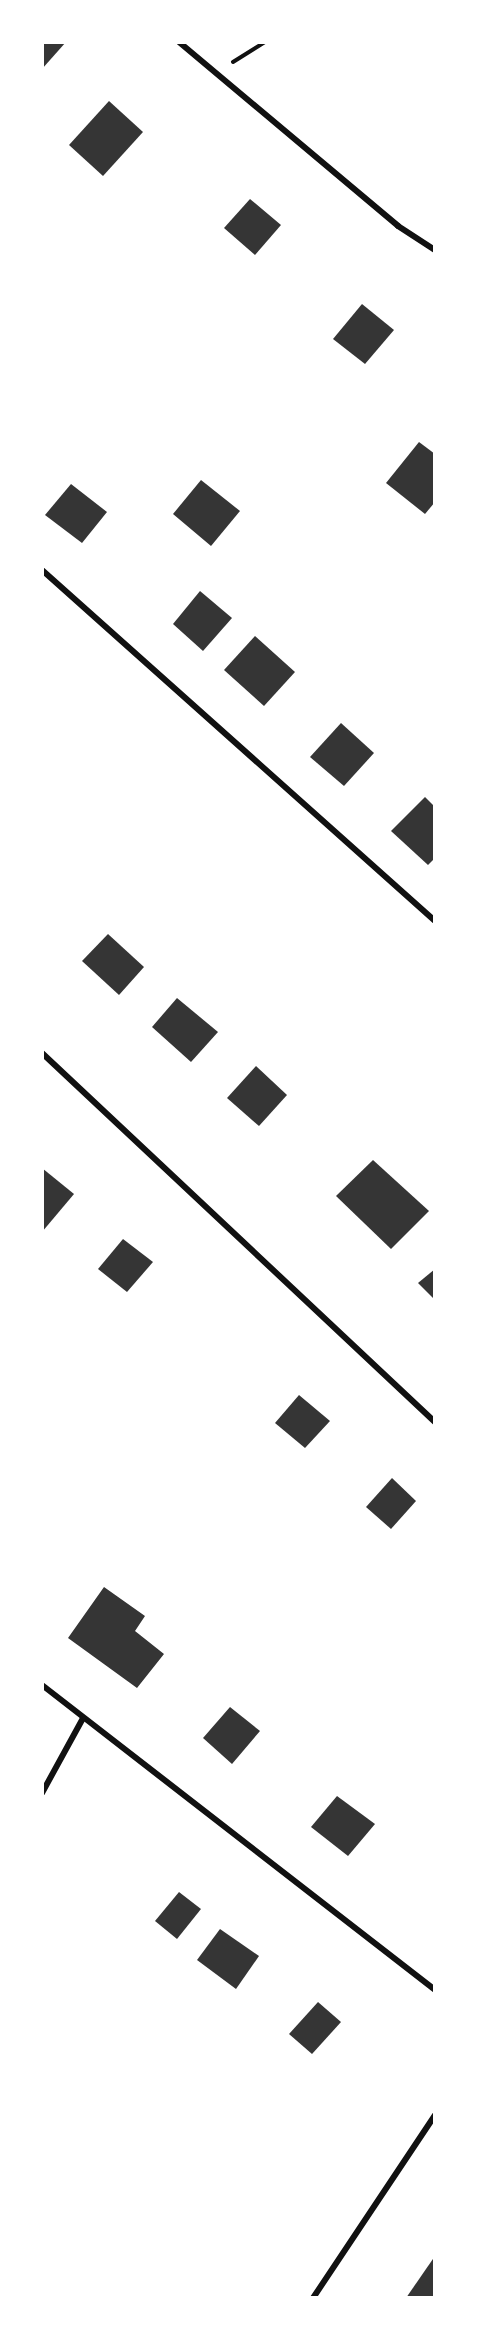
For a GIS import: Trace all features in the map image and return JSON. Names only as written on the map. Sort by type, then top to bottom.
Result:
[{"type":"street","points":[[179,42],[214,74],[398,226],[435,250]]},
{"type":"street","points":[[42,570],[435,921]]},
{"type":"street","points":[[42,1053],[435,1422]]},
{"type":"street","points":[[42,1685],[435,1990]]},
{"type":"street","points":[[42,1793],[83,1718]]},
{"type":"street","points":[[313,2298],[435,2115]]},
{"type":"path","points":[[214,74],[265,42]]},
{"type":"building","points":[[42,42],[66,42],[42,69]]},
{"type":"building","points":[[109,101],[143,132],[103,176],[69,145]]},
{"type":"building","points":[[250,199],[281,225],[255,255],[224,228]]},
{"type":"building","points":[[362,304],[394,330],[365,364],[333,339]]},
{"type":"building","points":[[419,442],[435,454],[435,502],[425,514],[386,483]]},
{"type":"building","points":[[201,480],[240,511],[211,546],[173,514]]},
{"type":"building","points":[[71,484],[107,512],[82,543],[45,515]]},
{"type":"building","points":[[200,591],[232,618],[203,651],[173,624]]},
{"type":"building","points":[[255,636],[295,672],[264,706],[224,670]]},
{"type":"building","points":[[341,723],[374,753],[344,786],[310,757]]},
{"type":"building","points":[[425,797],[435,807],[435,858],[428,865],[391,831]]},
{"type":"building","points":[[108,934],[144,967],[119,995],[82,961]]},
{"type":"building","points":[[177,998],[218,1032],[191,1062],[152,1027]]},
{"type":"building","points":[[256,1066],[287,1095],[259,1126],[227,1098]]},
{"type":"building","points":[[373,1160],[429,1211],[391,1249],[336,1196]]},
{"type":"building","points":[[42,1168],[74,1194],[42,1232]]},
{"type":"building","points":[[123,1239],[153,1262],[127,1292],[98,1269]]},
{"type":"building","points":[[435,1269],[435,1300],[418,1283]]},
{"type":"building","points":[[299,1395],[330,1421],[305,1448],[275,1423]]},
{"type":"building","points":[[392,1478],[416,1501],[391,1529],[366,1507]]},
{"type":"building","points":[[104,1587],[145,1616],[135,1631],[164,1654],[137,1688],[68,1638]]},
{"type":"building","points":[[230,1707],[260,1731],[232,1764],[203,1738]]},
{"type":"building","points":[[337,1796],[375,1824],[348,1856],[311,1827]]},
{"type":"building","points":[[179,1892],[201,1909],[177,1939],[155,1921]]},
{"type":"building","points":[[220,1929],[259,1956],[236,1989],[197,1960]]},
{"type":"building","points":[[318,2002],[341,2022],[312,2054],[289,2034]]},
{"type":"building","points":[[435,2256],[435,2298],[406,2298]]}]
